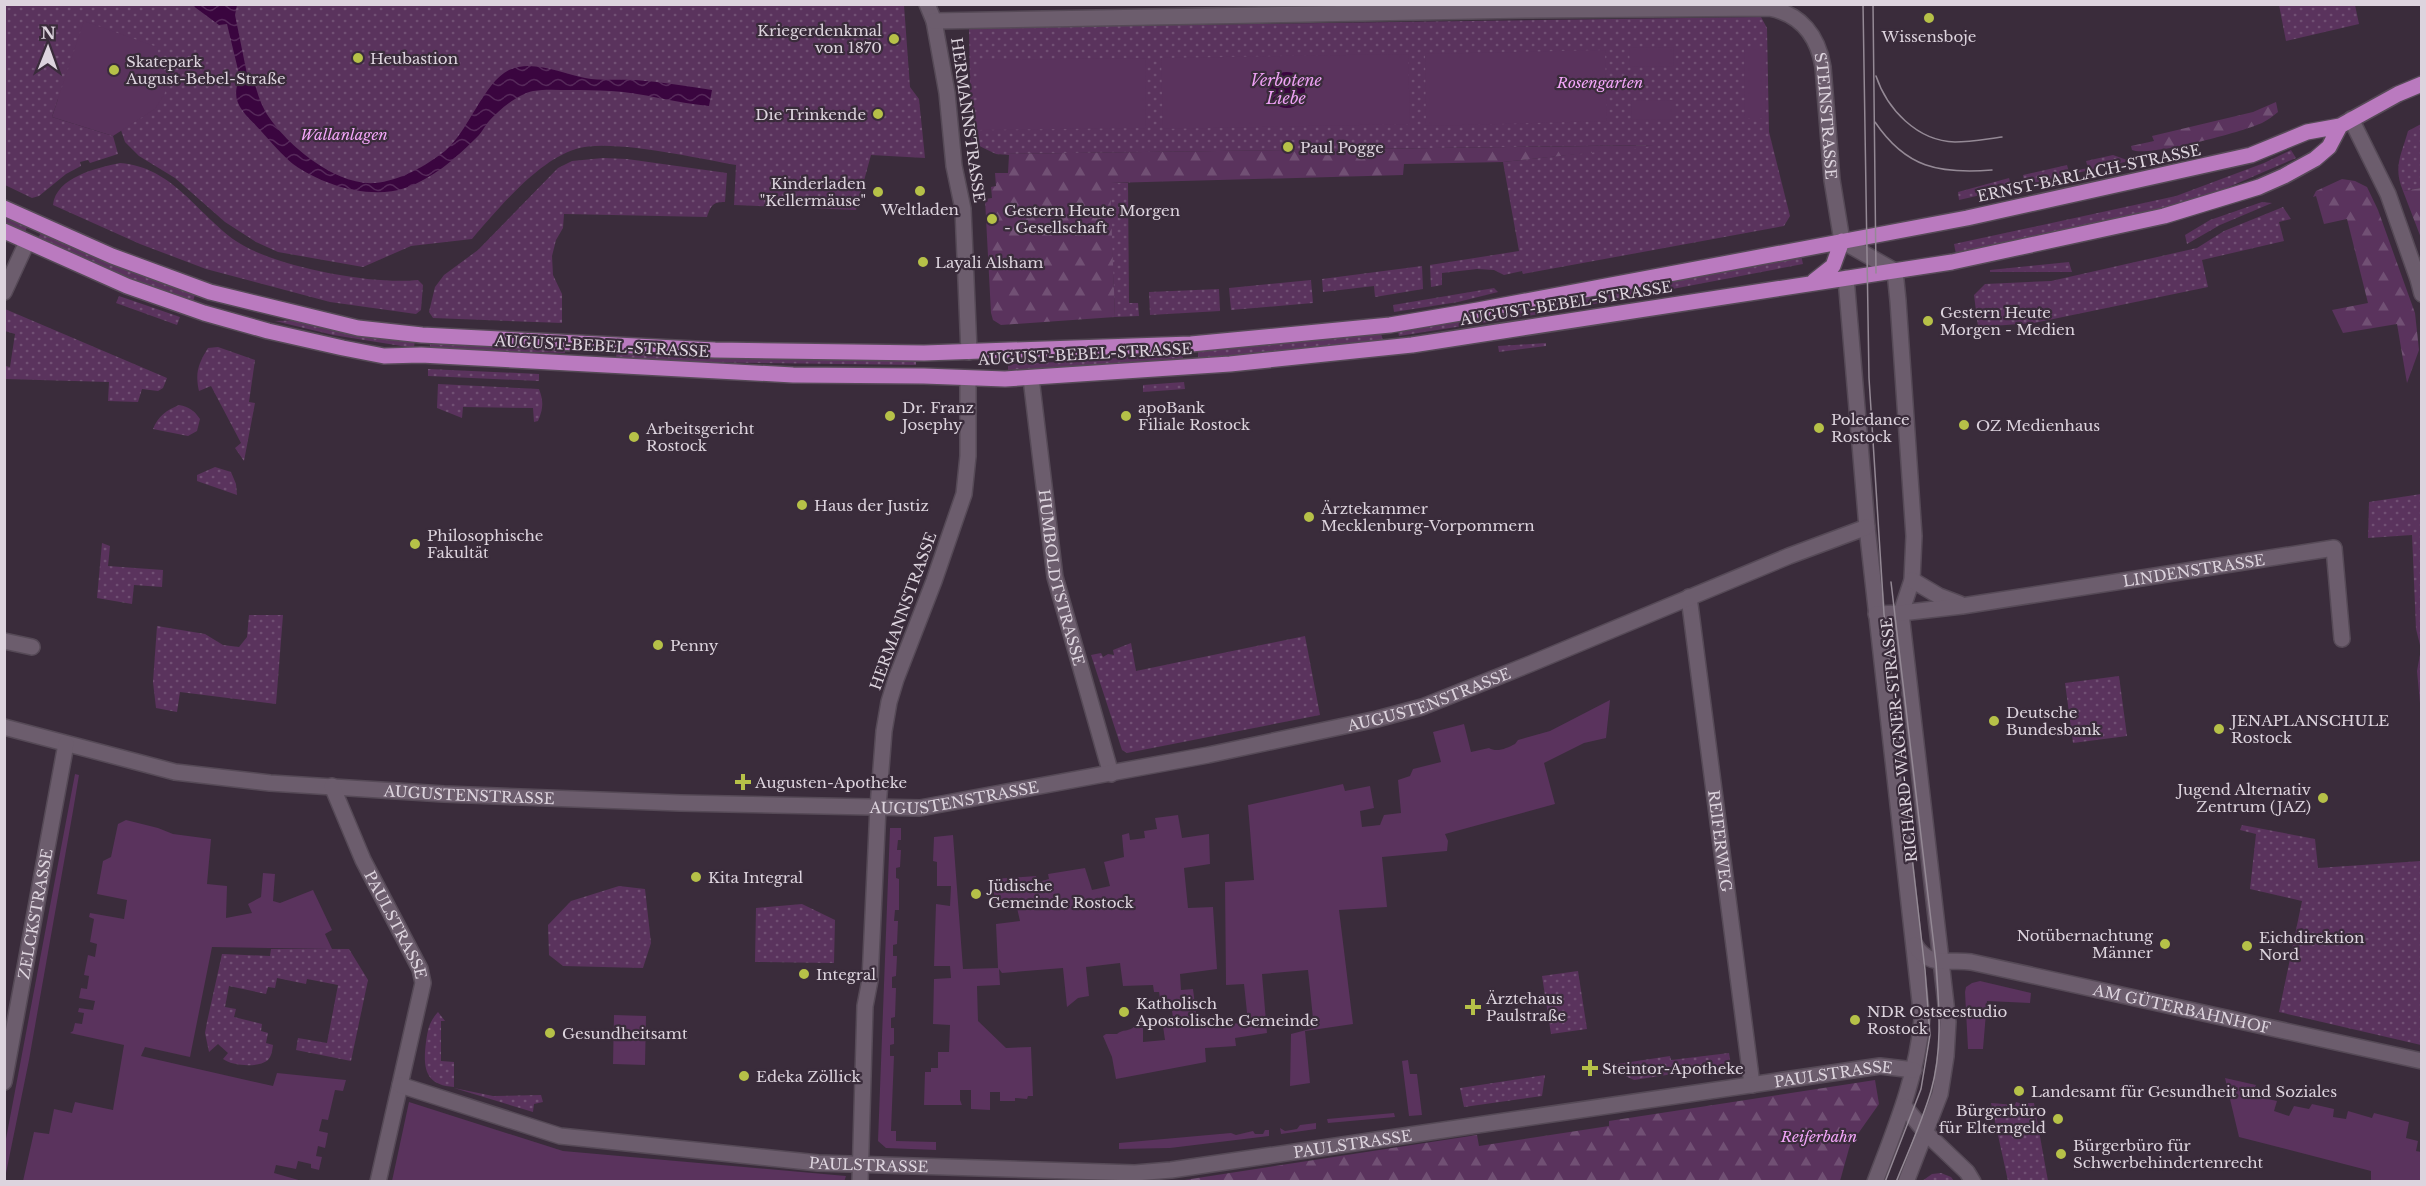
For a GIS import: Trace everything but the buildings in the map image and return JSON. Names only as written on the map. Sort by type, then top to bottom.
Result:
[{"type":"main road","name":"ERNST-BARLACH-STRASSE","points":[[1842,241],[1967,218],[2251,155],[2307,132],[2346,122],[2421,84]]},
{"type":"main road","points":[[1895,271],[1952,262],[2164,216],[2259,187],[2315,159],[2329,147],[2346,122]]},
{"type":"main road","name":"AUGUST-BEBEL-STRASSE","points":[[4,208],[112,256],[210,292],[358,328],[422,335],[745,351],[969,352],[1191,344],[1390,325],[1842,241]]},
{"type":"main road","name":"AUGUST-BEBEL-STRASSE","points":[[4,231],[127,286],[204,313],[306,340],[384,356],[421,355],[793,375],[1031,378],[1230,364],[1412,345],[1895,271]]},
{"type":"main road","name":"RICHARD-WAGNER-STRASSE","points":[[1842,241],[1846,278]]},
{"type":"main road","points":[[1811,283],[1833,266],[1842,241]]},
{"type":"main road","points":[[204,313],[210,292]]},
{"type":"main road","name":"HERMANNSTRASSE","points":[[968,378],[969,352]]},
{"type":"street","name":"HERMANNSTRASSE","points":[[927,4],[934,21],[947,93],[954,166],[963,209],[969,352]]},
{"type":"street","points":[[934,21],[1148,11],[1417,8],[1788,9]]},
{"type":"street","name":"STEINSTRASSE","points":[[1788,9],[1807,27],[1821,51],[1832,180],[1842,241]]},
{"type":"street","points":[[2346,122],[2388,194],[2418,279],[2421,294]]},
{"type":"street","points":[[1842,241],[1895,271]]},
{"type":"street","points":[[4,292],[27,242]]},
{"type":"street","name":"RICHARD-WAGNER-STRASSE","points":[[1895,271],[1914,536],[1912,580],[1901,613],[1948,1022],[1940,1094],[1906,1182]]},
{"type":"street","name":"RICHARD-WAGNER-STRASSE","points":[[1846,278],[1867,527],[1922,1020],[1914,1070],[1904,1106],[1875,1182]]},
{"type":"street","name":"HERMANNSTRASSE","points":[[860,1182],[865,1006],[870,980],[884,731],[889,702],[964,494],[968,456],[968,378]]},
{"type":"street","name":"HUMBOLDTSTRASSE","points":[[1031,378],[1055,577],[1112,774]]},
{"type":"street","name":"AUGUSTENSTRASSE","points":[[4,727],[175,772],[332,786],[444,794],[680,803],[920,808],[1112,774],[1332,729],[1422,707],[1689,597],[1867,527]]},
{"type":"street","name":"LINDENSTRASSE","points":[[1876,614],[1962,606],[2334,548],[2342,639]]},
{"type":"street","points":[[1912,580],[1962,606]]},
{"type":"street","name":"REIFERWEG","points":[[1689,597],[1752,1084]]},
{"type":"street","points":[[4,641],[32,647]]},
{"type":"street","name":"ZELCKSTRASSE","points":[[4,1083],[66,744]]},
{"type":"street","name":"PAULSTRASSE","points":[[332,786],[363,860],[420,969],[423,983],[400,1085],[560,1136],[861,1166],[1110,1173],[1153,1171],[1880,1066],[1914,1070]]},
{"type":"street","points":[[1915,945],[1924,957],[1942,961]]},
{"type":"street","name":"AM GÜTERBAHNHOF","points":[[1942,961],[1954,960],[1981,964],[2421,1061]]},
{"type":"street","points":[[378,1182],[400,1085]]},
{"type":"street","points":[[1904,1106],[1926,1133],[1967,1172],[1973,1182]]},
{"type":"green space","name":"Wallanlagen","points":[[4,5],[904,5],[910,87],[919,99],[925,158],[871,155],[856,210],[734,205],[736,165],[678,154],[591,146],[561,155],[547,164],[519,187],[472,239],[411,246],[363,267],[278,252],[256,242],[225,222],[175,178],[139,156],[125,142],[121,130],[154,109],[58,99],[52,117],[113,136],[118,154],[90,163],[88,160],[80,162],[81,166],[66,174],[39,196],[32,198],[5,185]]},
{"type":"green space","points":[[2279,5],[2355,5],[2359,24],[2286,41]]},
{"type":"green space","name":"Rosengarten","points":[[1761,17],[1767,28],[1769,132],[1790,216],[1784,226],[1523,274],[1522,271],[1504,275],[1494,270],[1477,269],[1442,273],[1442,285],[1431,287],[1430,265],[1519,251],[1503,162],[1655,145],[996,154],[971,142],[969,28]]},
{"type":"green space","name":"Skatepark August-Bebel-Straße","points":[[84,21],[157,47],[165,93],[155,109],[113,136],[52,117]]},
{"type":"green space","points":[[1673,47],[1674,66],[1630,67],[1629,48]]},
{"type":"green space","points":[[1744,47],[1765,47],[1766,118],[1745,118]]},
{"type":"green space","points":[[1605,50],[1607,121],[1426,126],[1425,54]]},
{"type":"green space","points":[[1408,54],[1410,124],[1163,129],[1161,58]]},
{"type":"green space","points":[[1145,58],[1146,128],[977,130],[977,60]]},
{"type":"green space","points":[[1675,100],[1675,119],[1632,120],[1631,101]]},
{"type":"green space","points":[[2276,102],[2278,112],[2264,122],[2251,127],[2176,147],[2132,150],[2131,146],[2154,141],[2152,136],[2253,112]]},
{"type":"green space","points":[[2421,124],[2421,188],[2403,191],[2398,168],[2401,155],[2408,131]]},
{"type":"green space","points":[[1665,145],[1503,162],[1404,164],[1403,175],[1110,183],[1115,317],[1001,325],[993,320],[991,313],[985,199],[992,198],[991,187],[996,186],[995,173],[1008,173],[1009,155],[996,154]]},
{"type":"green space","points":[[2291,150],[2296,158],[2215,193],[2181,204],[1956,254],[1954,244],[2176,196],[2264,163]]},
{"type":"green space","points":[[2113,155],[2127,160],[1959,200],[1958,192],[2009,178],[2011,185],[2024,181],[2023,175],[2067,165],[2069,172],[2088,168],[2086,161]]},
{"type":"green space","points":[[603,158],[627,159],[727,173],[725,202],[713,205],[707,217],[564,214],[563,228],[556,240],[552,256],[553,275],[562,294],[562,323],[433,318],[429,312],[435,287],[444,275],[478,250],[558,168],[572,161]]},
{"type":"green space","points":[[120,163],[139,166],[170,182],[236,241],[274,259],[350,277],[376,280],[418,280],[423,285],[421,310],[416,314],[330,302],[206,269],[140,244],[53,205],[56,195],[69,181],[89,171]]},
{"type":"green space","points":[[2342,179],[2355,181],[2367,187],[2378,210],[2415,313],[2419,350],[2407,383],[2397,324],[2343,333],[2332,310],[2368,303],[2347,219],[2324,224],[2316,196],[2313,197],[2316,191]]},
{"type":"green space","points":[[1109,183],[1128,183],[1129,303],[1138,303],[1139,316],[1115,317]]},
{"type":"green space","points":[[2422,188],[2421,238],[2403,191]]},
{"type":"green space","points":[[2262,202],[2272,203],[2220,225],[2187,244],[2185,235],[2210,220]]},
{"type":"green space","points":[[2283,207],[2291,219],[2279,222],[2284,241],[2202,260],[2208,287],[2034,323],[1978,327],[1974,295],[1985,284],[2051,281],[2197,248],[2224,231]]},
{"type":"green space","points":[[4,213],[28,225],[25,232],[5,223]]},
{"type":"green space","points":[[42,231],[196,292],[193,301],[120,276],[38,238]]},
{"type":"green space","points":[[1801,255],[1803,264],[1552,312],[1399,336],[1397,327]]},
{"type":"green space","points":[[2069,262],[2072,272],[1990,272],[1990,270]]},
{"type":"green space","points":[[1422,266],[1423,289],[1375,297],[1374,286],[1323,292],[1322,279]]},
{"type":"green space","points":[[1311,280],[1313,303],[1231,310],[1229,288]]},
{"type":"green space","points":[[1494,288],[1498,292],[1458,302],[1394,312],[1393,305]]},
{"type":"green space","points":[[1219,289],[1220,311],[1150,315],[1149,292]]},
{"type":"green space","points":[[119,296],[180,317],[177,325],[116,303]]},
{"type":"green space","points":[[5,309],[167,378],[163,388],[158,391],[142,389],[138,402],[108,401],[109,382],[5,379],[5,366],[10,367],[15,334],[5,331]]},
{"type":"green space","points":[[304,320],[415,339],[414,348],[333,335],[275,321]]},
{"type":"green space","points":[[1381,333],[1383,341],[1198,360],[1198,351]]},
{"type":"green space","points":[[430,341],[564,347],[565,353],[430,350]]},
{"type":"green space","points":[[1546,343],[1546,346],[1499,352],[1498,346]]},
{"type":"green space","points":[[218,347],[255,360],[249,402],[255,403],[244,461],[235,448],[241,443],[211,386],[199,391],[197,374],[202,359],[208,348]]},
{"type":"green space","points":[[617,349],[916,358],[916,365],[692,362],[616,358]]},
{"type":"green space","points":[[1183,352],[1183,361],[1008,370],[1008,364],[1084,361]]},
{"type":"green space","points":[[428,369],[539,374],[539,381],[428,376]]},
{"type":"green space","points":[[1184,382],[1185,389],[1143,392],[1143,385]]},
{"type":"green space","points":[[438,384],[539,389],[542,402],[541,413],[538,421],[534,422],[533,408],[463,407],[462,418],[437,408]]},
{"type":"green space","points":[[179,405],[196,413],[200,419],[197,431],[188,436],[153,429],[163,414]]},
{"type":"green space","points":[[215,467],[231,472],[236,484],[237,495],[197,481],[197,475]]},
{"type":"green space","points":[[2422,494],[2421,714],[2417,671],[2421,649],[2416,629],[2412,535],[2368,538],[2369,502]]},
{"type":"green space","points":[[102,543],[110,546],[108,566],[163,570],[162,587],[134,585],[132,604],[97,598]]},
{"type":"green space","points":[[249,615],[283,615],[276,704],[180,692],[177,712],[156,708],[153,682],[157,626],[205,634],[223,645],[239,647],[247,637]]},
{"type":"green space","points":[[1305,636],[1320,715],[1127,753],[1122,750],[1091,655],[1101,653],[1103,657],[1108,654],[1114,655],[1113,650],[1131,643],[1136,671]]},
{"type":"green space","points":[[2119,676],[2127,736],[2073,743],[2065,683]]},
{"type":"green space","points":[[1610,700],[1606,738],[1584,743],[1544,763],[1555,804],[1445,834],[1448,841],[1447,851],[1382,857],[1387,907],[1339,910],[1353,1024],[1305,1031],[1310,1083],[1290,1086],[1291,1034],[1314,1028],[1308,970],[1262,974],[1267,1033],[1235,1038],[1236,1046],[1205,1048],[1206,1062],[1116,1079],[1112,1057],[1103,1036],[1117,1034],[1135,1026],[1143,1026],[1143,1042],[1165,1040],[1163,1026],[1174,1025],[1171,1004],[1161,1005],[1159,992],[1154,992],[1153,985],[1123,986],[1120,963],[1086,967],[1089,996],[1078,998],[1067,1007],[1063,968],[1002,973],[999,969],[1000,985],[977,986],[978,1021],[1006,1048],[1031,1047],[1033,1096],[1028,1096],[1027,1099],[1015,1098],[1015,1101],[1000,1101],[1000,1092],[990,1092],[990,1110],[971,1109],[971,1090],[960,1090],[962,1105],[924,1105],[925,1072],[931,1072],[931,1068],[938,1068],[938,1052],[949,1052],[950,1025],[933,1024],[934,979],[951,978],[950,966],[934,966],[936,904],[950,906],[951,886],[937,886],[937,862],[933,861],[934,837],[953,835],[963,969],[998,968],[996,924],[1020,921],[1017,908],[995,910],[993,879],[1036,876],[1038,882],[1049,879],[1048,874],[1085,868],[1092,890],[1110,886],[1104,862],[1124,857],[1122,835],[1129,833],[1130,840],[1145,838],[1144,831],[1157,829],[1155,818],[1178,815],[1182,838],[1209,834],[1210,864],[1184,868],[1188,908],[1213,907],[1217,969],[1180,974],[1181,990],[1193,989],[1198,1028],[1248,1022],[1244,984],[1226,985],[1225,882],[1254,880],[1248,805],[1343,784],[1345,791],[1370,786],[1374,808],[1360,811],[1362,827],[1380,825],[1384,815],[1401,813],[1398,780],[1410,776],[1413,769],[1441,762],[1433,732],[1464,724],[1471,752],[1489,748],[1499,750],[1515,744],[1518,740],[1550,731]]},
{"type":"green space","points":[[75,774],[79,775],[73,811],[29,1060],[5,1178],[5,1144]]},
{"type":"green space","points":[[126,820],[173,834],[211,839],[207,884],[227,886],[226,918],[252,913],[248,904],[261,897],[263,873],[275,874],[273,901],[280,903],[313,890],[332,930],[325,934],[332,949],[212,947],[190,1057],[145,1047],[141,1056],[273,1086],[277,1073],[346,1080],[343,1091],[335,1090],[328,1120],[322,1119],[319,1131],[328,1133],[325,1148],[318,1146],[316,1156],[322,1157],[319,1170],[311,1168],[311,1164],[298,1161],[296,1169],[276,1165],[274,1173],[302,1181],[23,1181],[34,1132],[49,1134],[54,1109],[72,1113],[75,1102],[113,1110],[124,1045],[70,1033],[75,1023],[82,1024],[84,1013],[78,1012],[79,1008],[93,1010],[95,1001],[79,998],[81,988],[87,989],[89,976],[84,975],[88,955],[95,957],[97,944],[90,942],[94,919],[89,917],[90,913],[124,919],[127,900],[97,894],[103,861],[111,857],[118,824]]},
{"type":"green space","points":[[2242,825],[2315,839],[2318,868],[2421,861],[2421,1045],[2279,1012],[2302,901],[2250,889],[2256,834],[2240,830]]},
{"type":"green space","points":[[890,828],[901,828],[901,840],[898,840],[897,850],[901,850],[900,867],[896,868],[896,878],[899,879],[899,910],[895,910],[894,921],[898,921],[897,944],[893,945],[893,956],[897,956],[896,976],[892,977],[892,988],[896,988],[895,1017],[891,1018],[891,1028],[894,1028],[894,1044],[890,1045],[890,1056],[894,1056],[891,1131],[896,1131],[896,1141],[936,1142],[936,1150],[886,1148],[878,1141]]},
{"type":"green space","points":[[619,886],[645,889],[651,943],[643,968],[563,966],[549,955],[548,925],[571,901]]},
{"type":"green space","points":[[802,904],[835,920],[834,963],[755,962],[756,908]]},
{"type":"green space","points":[[271,949],[349,949],[368,980],[351,1061],[296,1050],[298,1038],[327,1043],[338,985],[307,979],[306,984],[277,978],[275,988],[268,987],[266,994],[229,986],[225,1007],[236,1009],[234,1017],[262,1024],[261,1031],[268,1033],[266,1043],[273,1045],[271,1055],[264,1063],[246,1065],[227,1061],[223,1059],[228,1053],[218,1044],[209,1052],[205,1033],[222,954],[270,956]]},
{"type":"green space","points":[[1578,971],[1587,1029],[1551,1034],[1542,976]]},
{"type":"green space","points":[[1980,981],[2031,993],[2030,1003],[1987,1001],[1983,1049],[1968,1049],[1965,992],[1966,987]]},
{"type":"green space","points":[[438,1012],[445,1021],[441,1021],[441,1061],[454,1062],[454,1087],[437,1083],[431,1078],[426,1067],[425,1051],[428,1029]]},
{"type":"green space","points":[[614,1015],[646,1016],[645,1065],[613,1064]]},
{"type":"green space","points":[[1729,1053],[1731,1065],[1634,1080],[1619,1073],[1605,1071],[1604,1066],[1670,1056],[1671,1060]]},
{"type":"green space","points":[[1408,1060],[1410,1074],[1417,1074],[1422,1115],[1409,1116],[1402,1061]]},
{"type":"green space","points":[[1545,1075],[1542,1096],[1464,1107],[1460,1088]]},
{"type":"green space","points":[[2225,1078],[2256,1085],[2251,1095],[2277,1101],[2274,1111],[2289,1116],[2294,1106],[2309,1109],[2312,1104],[2334,1109],[2333,1117],[2346,1119],[2348,1111],[2372,1118],[2374,1113],[2409,1122],[2406,1138],[2418,1141],[2416,1151],[2421,1152],[2421,1181],[2371,1181],[2371,1171],[2239,1137]]},
{"type":"green space","name":"Reiferbahn","points":[[1875,1080],[1879,1104],[1850,1145],[1840,1181],[1178,1181],[1477,1135],[1479,1146],[1609,1126],[1609,1121]]},
{"type":"green space","points":[[454,1088],[493,1096],[541,1095],[543,1102],[534,1104],[533,1112]]},
{"type":"green space","points":[[409,1102],[563,1151],[846,1176],[844,1182],[392,1181]]},
{"type":"green space","points":[[2016,1102],[2026,1105],[2034,1103],[2048,1181],[2008,1181],[1991,1103],[2015,1105]]},
{"type":"green space","points":[[1394,1113],[1395,1117],[1328,1123],[1327,1119]]},
{"type":"green space","points":[[1316,1123],[1316,1129],[1281,1134],[1280,1128],[1285,1131],[1297,1129],[1300,1125]]},
{"type":"green space","points":[[1265,1130],[1269,1130],[1269,1136],[1170,1148],[1119,1149],[1119,1143],[1231,1133],[1236,1135],[1253,1131],[1255,1134],[1263,1134]]},
{"type":"green space","points":[[1941,1173],[1951,1177],[1954,1181],[1922,1181],[1932,1174]]},
{"type":"water","points":[[192,5],[237,5],[235,15],[247,74],[253,77],[265,111],[285,136],[312,160],[344,178],[360,182],[384,182],[412,172],[438,157],[453,143],[500,76],[518,67],[547,68],[591,79],[645,81],[712,90],[709,106],[611,91],[533,91],[521,95],[503,107],[459,154],[443,168],[425,179],[405,188],[391,191],[362,191],[332,184],[305,172],[285,157],[250,119],[237,101],[236,94],[240,78],[227,24],[219,25]]},
{"type":"water","name":"Verbotene Liebe","points":[[1287,72],[1300,77],[1305,90],[1300,103],[1287,108],[1274,103],[1269,90],[1274,77]]},
{"type":"tram line","points":[[1863,4],[1869,378],[1884,614],[1925,970],[1930,1035],[1921,1089],[1885,1182]]},
{"type":"tram line","points":[[1873,4],[1876,273]]},
{"type":"tram line","points":[[1876,76],[1896,111],[1905,121],[1928,136],[1955,142],[2002,137]]},
{"type":"tram line","points":[[1875,122],[1899,149],[1925,165],[1956,171],[1992,170]]},
{"type":"tram line","points":[[1891,582],[1936,963],[1939,1027],[1939,1043],[1931,1091],[1896,1182]]},
{"type":"place","name":"Wissensboje","points":[[1929,18]]},
{"type":"place","name":"Kriegerdenkmal von 1870","points":[[894,39]]},
{"type":"place","name":"Heubastion","points":[[358,58]]},
{"type":"place","name":"Skatepark August-Bebel-Straße","points":[[114,70]]},
{"type":"place","name":"Die Trinkende","points":[[878,114]]},
{"type":"place","name":"Paul Pogge","points":[[1288,147]]},
{"type":"place","name":"Weltladen","points":[[920,191]]},
{"type":"place","name":"Kinderladen \"Kellermäuse\"","points":[[878,192]]},
{"type":"place","name":"Gestern Heute Morgen - Gesellschaft","points":[[992,219]]},
{"type":"place","name":"Layali Alsham","points":[[923,262]]},
{"type":"place","name":"Gestern Heute Morgen - Medien","points":[[1928,321]]},
{"type":"place","name":"Dr. Franz Josephy","points":[[890,416]]},
{"type":"place","name":"apoBank Filiale Rostock","points":[[1126,416]]},
{"type":"place","name":"OZ Medienhaus","points":[[1964,425]]},
{"type":"place","name":"Poledance Rostock","points":[[1819,428]]},
{"type":"place","name":"Arbeitsgericht Rostock","points":[[634,437]]},
{"type":"place","name":"Haus der Justiz","points":[[802,505]]},
{"type":"place","name":"Ärztekammer Mecklenburg-Vorpommern","points":[[1309,517]]},
{"type":"place","name":"Philosophische Fakultät","points":[[415,544]]},
{"type":"place","name":"Penny","points":[[658,645]]},
{"type":"place","name":"Deutsche Bundesbank","points":[[1994,721]]},
{"type":"place","name":"JENAPLANSCHULE Rostock","points":[[2219,729]]},
{"type":"place","name":"Augusten-Apotheke","points":[[743,782]]},
{"type":"place","name":"Jugend Alternativ Zentrum (JAZ)","points":[[2323,798]]},
{"type":"place","name":"Kita Integral","points":[[696,877]]},
{"type":"place","name":"Jüdische Gemeinde Rostock","points":[[976,894]]},
{"type":"place","name":"Notübernachtung Männer","points":[[2165,944]]},
{"type":"place","name":"Eichdirektion Nord","points":[[2247,946]]},
{"type":"place","name":"Integral","points":[[804,974]]},
{"type":"place","name":"Ärztehaus Paulstraße","points":[[1473,1007]]},
{"type":"place","name":"Katholisch Apostolische Gemeinde","points":[[1124,1012]]},
{"type":"place","name":"NDR Ostseestudio Rostock","points":[[1855,1020]]},
{"type":"place","name":"Gesundheitsamt","points":[[550,1033]]},
{"type":"place","name":"Steintor-Apotheke","points":[[1590,1068]]},
{"type":"place","name":"Edeka Zöllick","points":[[744,1076]]},
{"type":"place","name":"Landesamt für Gesundheit und Soziales","points":[[2019,1091]]},
{"type":"place","name":"Bürgerbüro für Elterngeld","points":[[2058,1119]]},
{"type":"place","name":"Bürgerbüro für Schwerbehindertenrecht","points":[[2061,1154]]}]
